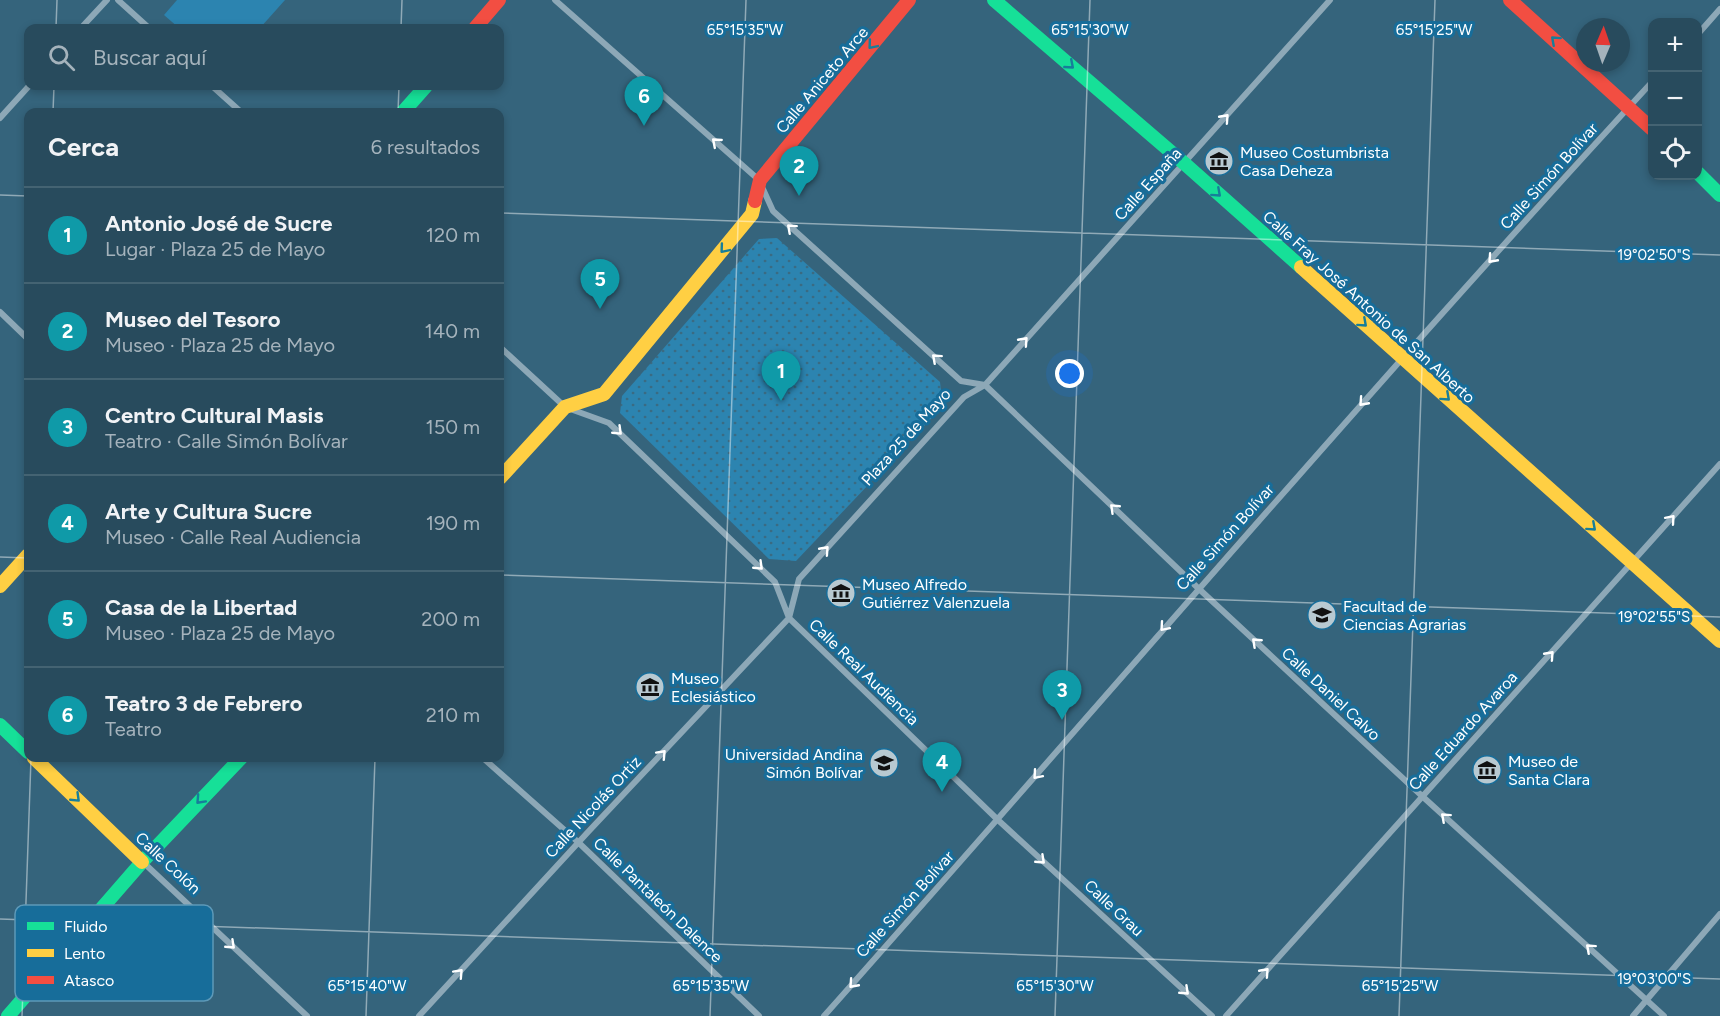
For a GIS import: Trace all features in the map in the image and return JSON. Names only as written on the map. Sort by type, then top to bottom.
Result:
[{"type":"main road","points":[[478,24],[499,0]]},
{"type":"main road","name":"Calle Aniceto Arce","points":[[759,180],[909,0]]},
{"type":"main road","name":"Calle Fray José Antonio de San Alberto","points":[[994,0],[1185,164],[1720,641]]},
{"type":"main road","points":[[1510,0],[1650,126]]},
{"type":"main road","points":[[407,108],[422,90]]},
{"type":"main road","points":[[1702,177],[1720,195]]},
{"type":"main road","points":[[504,474],[565,407],[604,394],[752,214],[759,180]]},
{"type":"main road","points":[[0,586],[24,559]]},
{"type":"main road","points":[[0,725],[24,748]]},
{"type":"main road","name":"Calle Colón","points":[[38,762],[142,862]]},
{"type":"main road","points":[[105,905],[142,862],[237,762]]},
{"type":"main road","points":[[8,1016],[21,1001]]},
{"type":"street","points":[[85,24],[106,0]]},
{"type":"street","points":[[118,0],[145,24]]},
{"type":"street","points":[[555,0],[759,180]]},
{"type":"street","name":"Calle España","points":[[985,385],[1330,0]]},
{"type":"street","points":[[1702,29],[1720,9]]},
{"type":"street","name":"Calle Simón Bolívar","points":[[824,1016],[1402,358],[1648,87]]},
{"type":"street","points":[[0,118],[25,90]]},
{"type":"street","points":[[216,90],[237,108]]},
{"type":"street","name":"Plaza 25 de Mayo","points":[[759,180],[772,212],[961,381],[985,385]]},
{"type":"street","points":[[0,312],[24,335]]},
{"type":"street","points":[[504,351],[565,407],[609,423],[775,582],[789,618]]},
{"type":"street","name":"Plaza 25 de Mayo","points":[[789,618],[799,579],[964,397],[985,385]]},
{"type":"street","name":"Calle Daniel Calvo","points":[[985,385],[1198,588],[1664,1016]]},
{"type":"street","name":"Calle Eduardo Avaroa","points":[[1226,1016],[1720,464]]},
{"type":"street","name":"Calle Real Audiencia","points":[[789,618],[998,820]]},
{"type":"street","name":"Calle Nicolás Ortiz","points":[[419,1016],[578,842],[789,618]]},
{"type":"street","name":"Calle Pantaleón Dalence","points":[[488,762],[578,842],[759,1016]]},
{"type":"street","name":"Calle Grau","points":[[998,820],[1212,1016]]},
{"type":"street","name":"Calle Colón","points":[[142,862],[188,905]]},
{"type":"street","points":[[1633,1016],[1720,914]]},
{"type":"street","name":"Calle Colón","points":[[213,928],[307,1016]]},
{"type":"shaded area","points":[[177,0],[285,0],[264,24],[174,24],[164,15]]},
{"type":"shaded area","points":[[777,238],[940,382],[943,406],[796,561],[769,559],[620,413],[622,396],[759,239]]},
{"type":"traffic: fast","points":[[994,0],[1301,267]]},
{"type":"traffic: fast","points":[[407,108],[422,90]]},
{"type":"traffic: fast","points":[[1702,177],[1720,195]]},
{"type":"traffic: fast","points":[[0,725],[24,748]]},
{"type":"traffic: fast","points":[[105,905],[142,862],[237,762]]},
{"type":"traffic: fast","points":[[8,1016],[21,1001]]},
{"type":"traffic: slow","points":[[504,474],[565,407],[604,394],[752,214],[755,201]]},
{"type":"traffic: slow","points":[[1301,267],[1720,641]]},
{"type":"traffic: slow","points":[[0,586],[24,559]]},
{"type":"traffic: slow","points":[[38,762],[142,862]]},
{"type":"traffic: jam","points":[[478,24],[499,0]]},
{"type":"traffic: jam","points":[[755,201],[760,180],[909,0]]},
{"type":"traffic: jam","points":[[1510,0],[1649,126]]},
{"type":"place","name":"Teatro 3 de Febrero","points":[[644,126]]},
{"type":"place","name":"Museo Costumbrista Casa Deheza","points":[[1219,161]]},
{"type":"place","name":"Museo del Tesoro","points":[[799,196]]},
{"type":"place","name":"Casa de la Libertad","points":[[600,309]]},
{"type":"place","name":"Antonio José de Sucre","points":[[781,401]]},
{"type":"place","name":"Museo Alfredo Gutiérrez Valenzuela","points":[[841,593]]},
{"type":"place","name":"Facultad de Ciencias Agrarias","points":[[1322,615]]},
{"type":"place","name":"Museo Eclesiástico","points":[[650,687]]},
{"type":"place","name":"Centro Cultural Masis","points":[[1062,720]]},
{"type":"place","name":"Universidad Andina Simón Bolívar","points":[[884,763]]},
{"type":"place","name":"Museo de Santa Clara","points":[[1487,770]]},
{"type":"place","name":"Arte y Cultura Sucre","points":[[942,792]]}]
